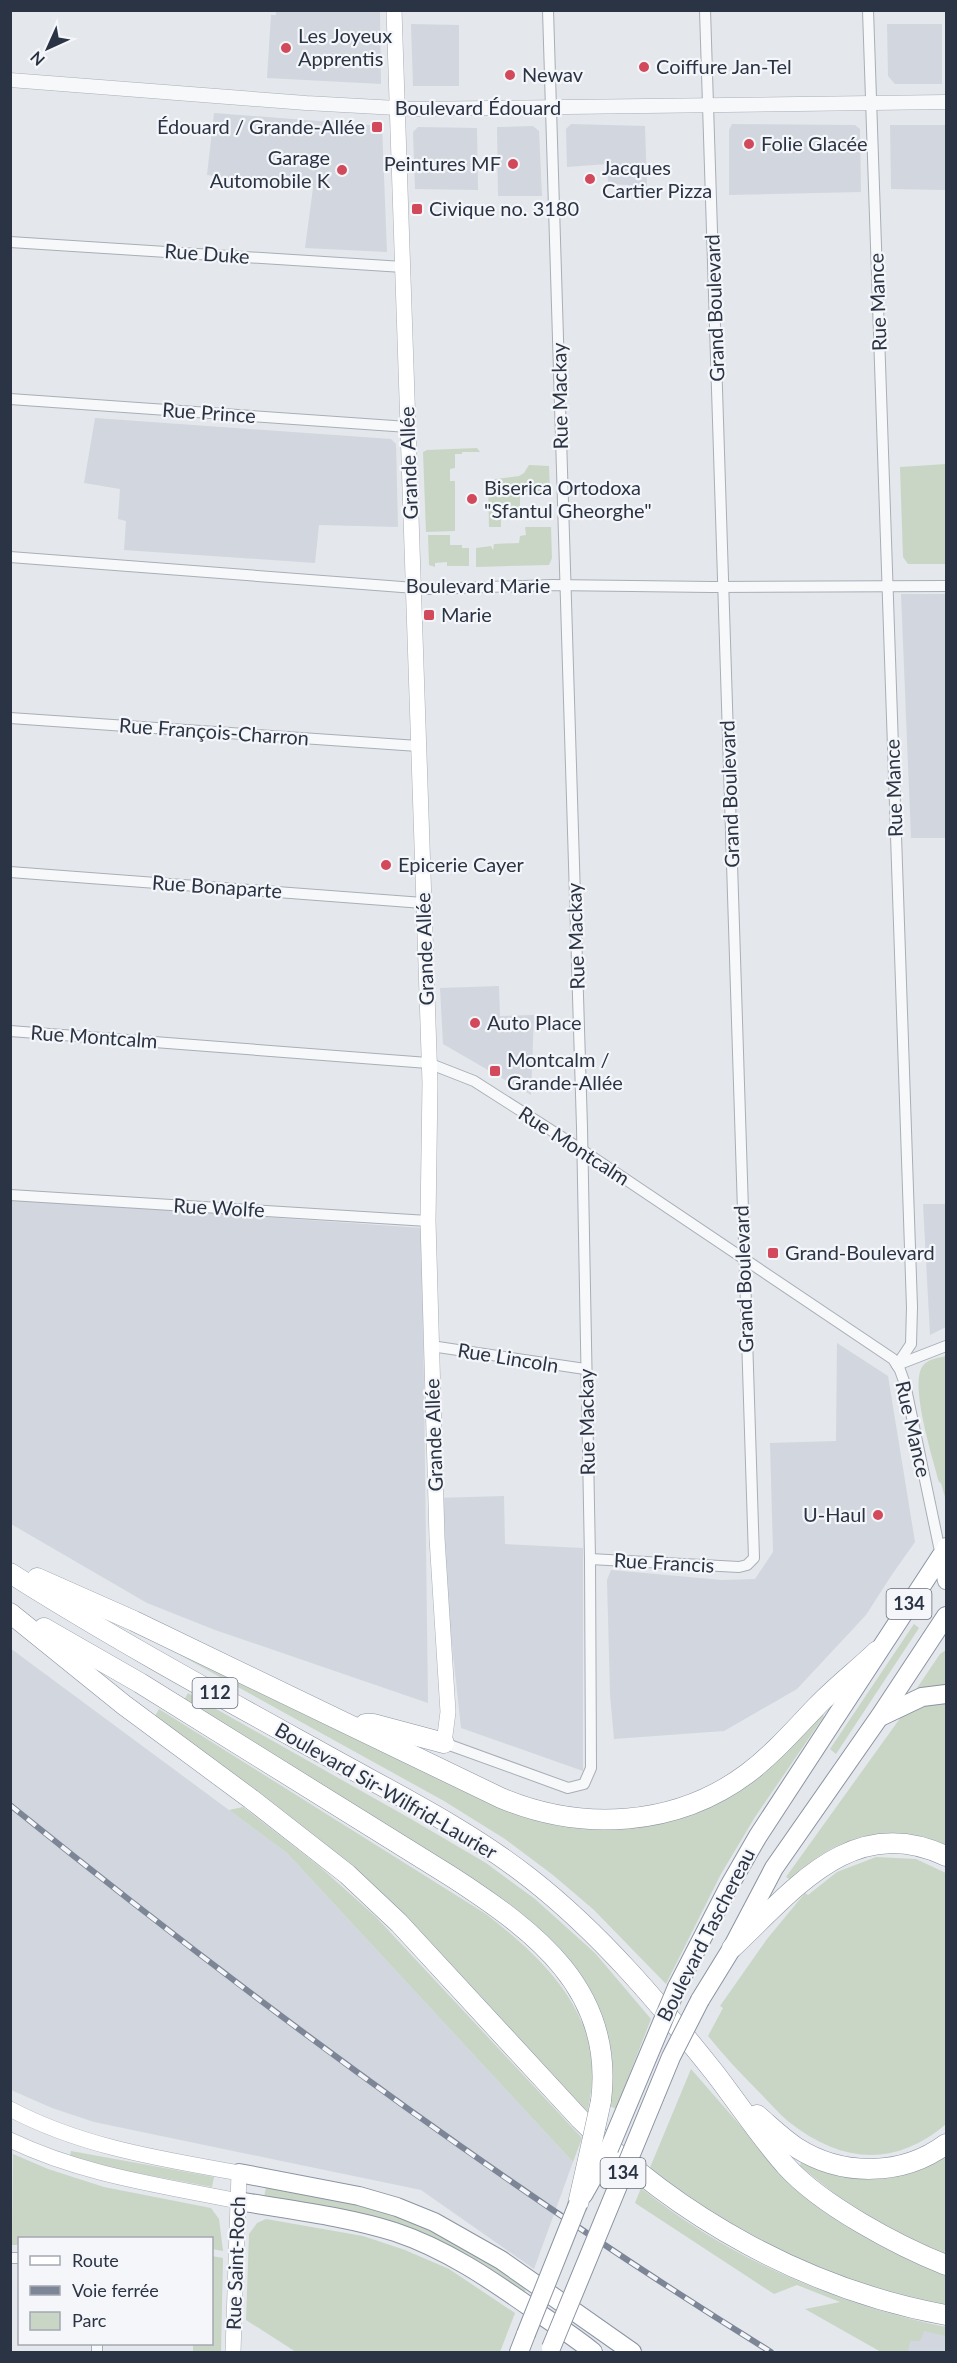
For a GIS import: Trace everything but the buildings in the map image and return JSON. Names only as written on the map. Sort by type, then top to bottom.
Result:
[{"type":"highway","name":"Boulevard Taschereau","points":[[519,2352],[578,2204],[609,2149],[677,1987],[744,1859],[944,1551]]},
{"type":"highway","points":[[10,1566],[134,1621],[354,1725],[501,1798],[535,1811],[583,1820],[639,1818],[686,1807],[714,1794],[740,1779],[774,1751],[817,1706],[877,1651]]},
{"type":"highway","name":"Boulevard Sir-Wilfrid-Laurier","points":[[10,1573],[98,1627],[448,1824],[515,1867],[554,1898],[601,1941],[712,2071]]},
{"type":"highway","points":[[10,1611],[140,1683],[452,1877],[532,1934],[571,1976],[590,2012],[601,2050],[603,2082],[601,2101],[578,2204]]},
{"type":"highway","points":[[10,1611],[124,1705],[268,1811],[348,1874],[399,1923],[580,2119],[611,2149],[663,2191],[743,2241],[814,2276],[872,2296],[946,2315]]},
{"type":"highway","name":"Boulevard Taschereau","points":[[550,2350],[675,2048],[774,1868],[880,1716],[946,1616]]},
{"type":"highway","points":[[880,1716],[922,1697],[946,1694]]},
{"type":"highway","points":[[354,1725],[373,1724],[444,1743]]},
{"type":"highway","points":[[732,1948],[814,1871],[844,1853],[888,1842],[920,1846],[946,1856]]},
{"type":"highway","points":[[712,2071],[786,2140],[825,2162],[855,2168],[885,2168],[916,2160],[946,2144]]},
{"type":"highway","points":[[712,2071],[787,2167],[798,2177],[849,2215],[902,2245],[946,2265]]},
{"type":"highway","points":[[239,2173],[359,2196],[397,2207],[434,2222],[501,2260],[632,2352]]},
{"type":"highway","points":[[238,2201],[357,2222],[424,2243],[453,2257],[496,2284],[593,2352]]},
{"type":"main road","name":"Grande Allée","points":[[394,10],[430,1083],[428,1221],[437,1538],[448,1712],[444,1743]]},
{"type":"main road","points":[[944,1551],[946,1581]]},
{"type":"main road","points":[[10,2109],[53,2129],[102,2146],[239,2173]]},
{"type":"main road","points":[[10,2140],[50,2157],[101,2174],[238,2201]]},
{"type":"main road","name":"Rue Saint-Roch","points":[[233,2352],[239,2173]]},
{"type":"street","name":"Rue Mackay","points":[[444,1743],[568,1788],[584,1784],[591,1768],[590,1559],[582,1150],[548,10]]},
{"type":"street","name":"Grand Boulevard","points":[[705,10],[754,1558],[747,1565],[739,1567]]},
{"type":"street","name":"Rue Mance","points":[[868,10],[912,1307],[911,1344],[897,1365],[905,1384],[944,1551]]},
{"type":"street","name":"Boulevard Édouard","points":[[10,80],[396,109],[946,102]]},
{"type":"street","name":"Rue Duke","points":[[10,242],[403,267]]},
{"type":"street","name":"Rue Prince","points":[[10,399],[408,427]]},
{"type":"street","name":"Boulevard Marie","points":[[10,556],[428,589],[566,585],[946,586]]},
{"type":"street","name":"Rue François-Charron","points":[[10,718],[418,746]]},
{"type":"street","name":"Rue Bonaparte","points":[[10,872],[423,903]]},
{"type":"street","name":"Rue Montcalm","points":[[10,1031],[428,1063],[474,1081],[582,1150],[881,1350],[897,1365]]},
{"type":"street","name":"Rue Wolfe","points":[[10,1195],[428,1221]]},
{"type":"street","name":"Rue Lincoln","points":[[431,1346],[585,1369]]},
{"type":"street","points":[[897,1365],[946,1346]]},
{"type":"street","name":"Rue Francis","points":[[590,1559],[739,1567]]},
{"type":"shaded area","points":[[276,11],[380,11],[381,84],[267,78],[271,15],[276,15]]},
{"type":"shaded area","points":[[411,24],[459,25],[459,86],[413,86]]},
{"type":"shaded area","points":[[887,24],[942,24],[942,84],[895,84],[888,76]]},
{"type":"shaded area","points":[[214,113],[382,126],[387,252],[305,248],[313,188],[207,175]]},
{"type":"shaded area","points":[[571,124],[645,126],[647,186],[608,184],[607,164],[567,167],[566,129]]},
{"type":"shaded area","points":[[732,124],[855,125],[860,129],[861,192],[729,195],[729,130]]},
{"type":"shaded area","points":[[890,125],[946,125],[946,190],[891,189]]},
{"type":"shaded area","points":[[533,126],[539,131],[542,196],[498,196],[497,127]]},
{"type":"shaded area","points":[[418,127],[477,128],[478,190],[415,189],[413,132]]},
{"type":"shaded area","points":[[95,418],[391,439],[396,444],[398,527],[319,525],[315,563],[124,550],[126,521],[118,519],[120,489],[84,483]]},
{"type":"shaded area","points":[[901,594],[946,594],[946,838],[911,838]]},
{"type":"shaded area","points":[[499,986],[500,1016],[534,1015],[531,1095],[443,1044],[440,988]]},
{"type":"shaded area","points":[[11,1199],[422,1228],[428,1703],[215,1630],[147,1603],[11,1524]]},
{"type":"shaded area","points":[[923,1204],[946,1204],[946,1327],[930,1335]]},
{"type":"shaded area","points":[[837,1343],[888,1376],[915,1542],[866,1615],[797,1689],[724,1731],[614,1739],[610,1695],[607,1580],[611,1570],[722,1580],[755,1579],[773,1552],[770,1443],[836,1441]]},
{"type":"shaded area","points":[[504,1496],[505,1544],[583,1548],[583,1771],[461,1728],[436,1498]]},
{"type":"shaded area","points":[[10,1648],[287,1853],[573,2162],[534,2269],[421,2190],[94,2122],[52,2108],[11,2090]]},
{"type":"shaded area","points":[[907,2326],[946,2333],[946,2352],[902,2352]]},
{"type":"green space","points":[[477,448],[480,452],[455,454],[455,468],[450,469],[450,481],[455,481],[455,531],[426,532],[423,452]]},
{"type":"green space","points":[[946,464],[946,564],[908,564],[903,557],[900,467]]},
{"type":"green space","points":[[529,465],[549,466],[550,492],[520,492],[520,517],[501,517],[501,527],[489,527],[488,480],[519,476]]},
{"type":"green space","points":[[525,527],[551,527],[552,558],[549,565],[476,567],[476,548],[491,546],[493,550],[494,544],[519,543],[520,536],[526,535]]},
{"type":"green space","points":[[428,535],[450,535],[450,545],[462,545],[462,548],[469,548],[469,566],[447,566],[447,562],[435,563],[435,567],[429,565]]},
{"type":"green space","points":[[946,1356],[946,1501],[928,1441],[921,1406],[919,1376],[924,1364]]},
{"type":"green space","points":[[914,1624],[919,1628],[836,1754],[830,1749]]},
{"type":"green space","points":[[133,1629],[516,1811],[669,1818],[821,1713],[824,1716],[755,1817],[721,1874],[666,1984],[594,1910],[505,1839],[444,1801]]},
{"type":"green space","points":[[946,1650],[946,1688],[915,1691],[940,1654]]},
{"type":"green space","points":[[188,1693],[486,1863],[535,1899],[595,1953],[651,2019],[616,2109],[610,2106],[612,2072],[608,2040],[599,2011],[585,1984],[568,1959],[547,1936],[496,1894],[184,1700]]},
{"type":"green space","points":[[946,1700],[946,1845],[902,1836],[863,1837],[826,1852],[791,1880],[786,1877],[901,1717],[920,1705]]},
{"type":"green space","points":[[159,1709],[486,1914],[536,1957],[564,1991],[585,2030],[593,2067],[587,2115],[333,1851],[168,1727],[155,1716]]},
{"type":"green space","points":[[243,1807],[319,1866],[376,1917],[582,2138],[573,2162],[287,1853],[229,1810]]},
{"type":"green space","points":[[876,1857],[916,1859],[946,1873],[946,2124],[927,2138],[907,2148],[888,2154],[868,2155],[828,2146],[789,2122],[708,2036],[723,2008],[720,2006],[767,1939],[805,1893],[808,1895],[837,1872]]},
{"type":"green space","points":[[691,2069],[765,2154],[946,2273],[946,2306],[863,2285],[809,2265],[721,2220],[649,2170]]},
{"type":"green space","points":[[71,2151],[214,2177],[212,2187],[104,2167],[70,2156]]},
{"type":"green space","points":[[13,2154],[48,2169],[104,2187],[211,2208],[219,2219],[223,2251],[213,2249],[213,2237],[18,2237],[18,2245],[12,2245]]},
{"type":"green space","points":[[946,2156],[946,2257],[892,2231],[845,2202],[800,2166],[801,2162],[839,2175],[857,2179],[875,2179],[910,2173]]},
{"type":"green space","points":[[266,2187],[354,2204],[389,2213],[421,2225],[468,2250],[526,2289],[523,2295],[480,2265],[264,2197]]},
{"type":"green space","points":[[641,2188],[710,2236],[785,2276],[864,2306],[946,2327],[946,2336],[924,2331],[920,2341],[910,2341],[908,2352],[881,2352],[805,2309],[840,2302],[797,2285],[774,2294],[635,2203]]},
{"type":"green space","points":[[266,2219],[363,2236],[405,2250],[449,2269],[515,2313],[500,2352],[296,2352],[246,2320],[249,2234],[257,2223]]},
{"type":"green space","points":[[213,2256],[223,2258],[221,2352],[193,2352],[193,2345],[213,2345]]},
{"type":"railway","points":[[10,1805],[194,1950],[382,2090],[574,2225],[771,2352]]},
{"type":"place","name":"Les Joyeux Apprentis","points":[[286,48]]},
{"type":"place","name":"Coiffure Jan-Tel","points":[[644,67]]},
{"type":"place","name":"Newav","points":[[510,75]]},
{"type":"place","name":"Édouard / Grande-Allée","points":[[377,127]]},
{"type":"place","name":"Folie Glacée","points":[[749,144]]},
{"type":"place","name":"Peintures MF","points":[[513,164]]},
{"type":"place","name":"Garage Automobile K","points":[[342,170]]},
{"type":"place","name":"Jacques Cartier Pizza","points":[[590,179]]},
{"type":"place","name":"Civique no. 3180","points":[[417,209]]},
{"type":"place","name":"Biserica Ortodoxa \"Sfantul Gheorghe\"","points":[[472,499]]},
{"type":"place","name":"Marie","points":[[429,615]]},
{"type":"place","name":"Epicerie Cayer","points":[[386,865]]},
{"type":"place","name":"Auto Place","points":[[475,1023]]},
{"type":"place","name":"Montcalm / Grande-Allée","points":[[495,1071]]},
{"type":"place","name":"Grand-Boulevard","points":[[773,1253]]},
{"type":"place","name":"U-Haul","points":[[878,1515]]}]
